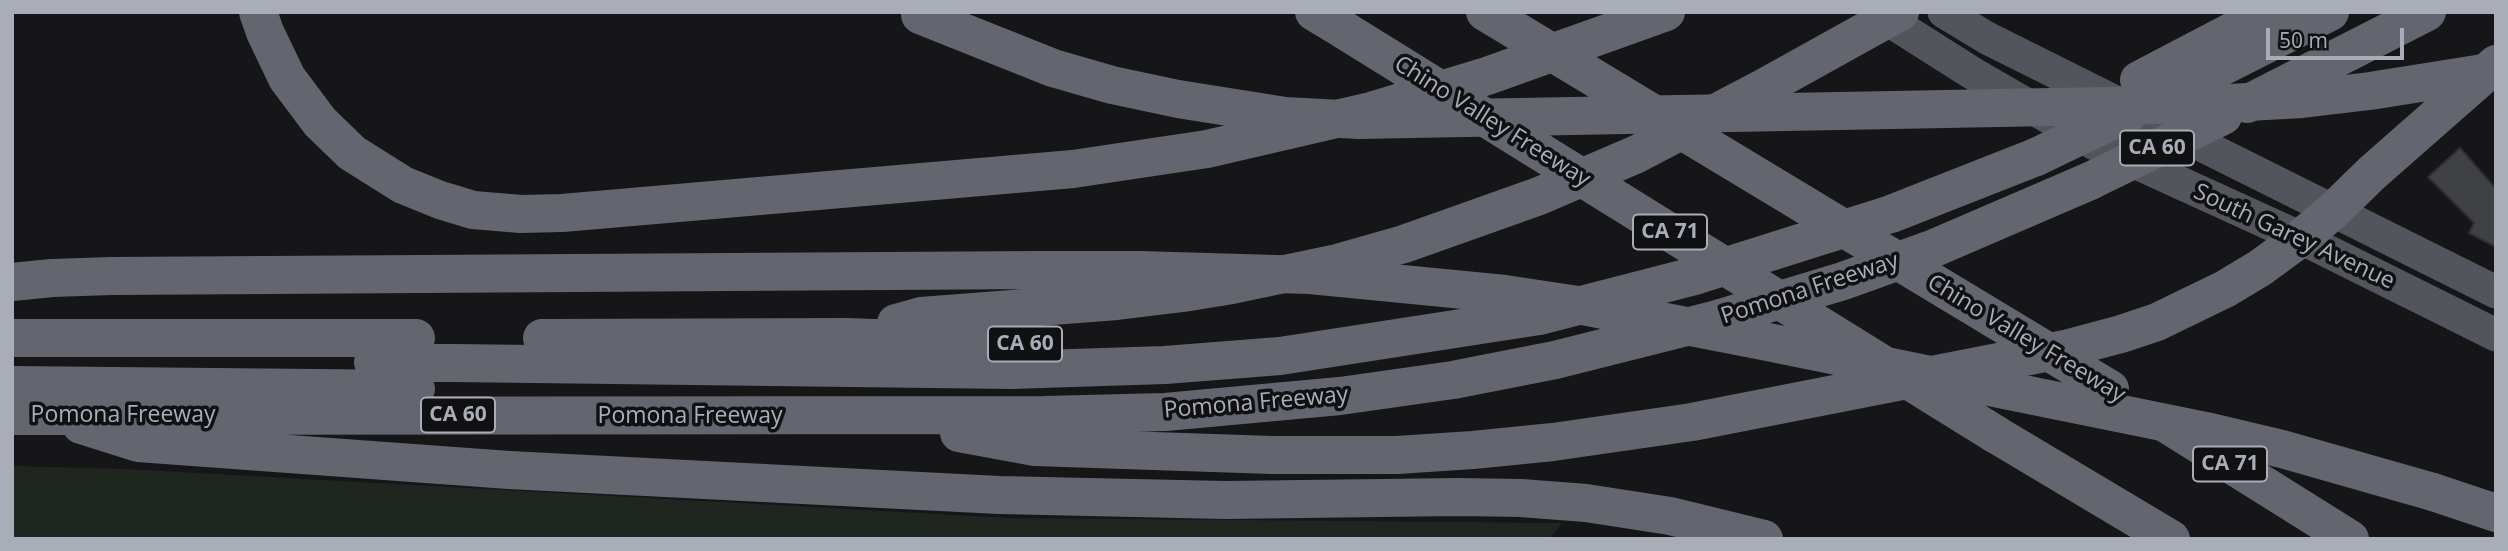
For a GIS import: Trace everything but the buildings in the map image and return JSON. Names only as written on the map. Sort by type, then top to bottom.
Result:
[{"type":"highway","points":[[258,12],[287,78],[320,122],[352,153],[403,185],[440,200],[473,209],[521,214],[562,213],[1073,169],[1207,149],[1300,129],[1487,76],[1666,12]]},
{"type":"highway","name":"Chino Valley Freeway","points":[[1485,12],[2110,389],[2350,539]]},
{"type":"highway","points":[[1536,12],[1641,91],[1702,143]]},
{"type":"highway","name":"Pomona Freeway","points":[[29,415],[871,416],[1165,412],[1340,396],[1453,380],[1634,342],[1843,281],[1998,222],[2100,101],[2182,99],[2269,12]]},
{"type":"highway","points":[[2182,99],[2330,12]]},
{"type":"highway","points":[[2182,99],[2380,12]]},
{"type":"highway","name":"Pomona Freeway","points":[[12,338],[847,338],[1051,345],[1163,343],[1284,332],[1401,317],[1570,286],[1749,237],[1894,189],[2051,162],[2182,99],[2427,12]]},
{"type":"highway","points":[[917,14],[1053,68],[1112,85],[1178,99],[1285,116],[1359,120],[2212,104],[2370,92],[2496,71]]},
{"type":"highway","points":[[847,338],[920,316],[1117,301],[1232,285],[1337,263],[1404,244],[1539,197],[1637,154],[1887,15]]},
{"type":"highway","name":"Chino Valley Freeway","points":[[1329,21],[1995,434],[2171,539]]},
{"type":"highway","points":[[871,416],[1035,447],[1329,456],[1409,454],[1553,442],[1692,422],[2000,363],[2097,341],[2157,322],[2225,289],[2260,268],[2334,210],[2496,64]]},
{"type":"highway","points":[[12,362],[416,363],[1011,370],[1165,365],[1280,356],[1539,316],[1698,275],[2051,162]]},
{"type":"highway","points":[[12,385],[1069,393],[1199,388],[1337,376],[1601,330],[1713,300],[1912,234],[2051,162]]},
{"type":"highway","points":[[12,282],[126,276],[1139,270],[1310,275],[1412,284],[1578,305],[2194,428],[2295,452],[2496,513]]},
{"type":"highway","points":[[29,415],[138,443],[509,470],[999,495],[1226,500],[1459,496],[1521,498],[1586,503],[1670,516],[1764,539]]},
{"type":"highway","points":[[2054,470],[2130,539]]},
{"type":"main road","name":"South Garey Avenue","points":[[1944,12],[1987,38],[2496,292]]},
{"type":"main road","name":"South Garey Avenue","points":[[1887,15],[1972,73],[2095,144],[2301,238],[2494,334]]},
{"type":"shaded area","points":[[12,466],[126,469],[1009,518],[1562,523],[1550,539],[12,539]]}]
